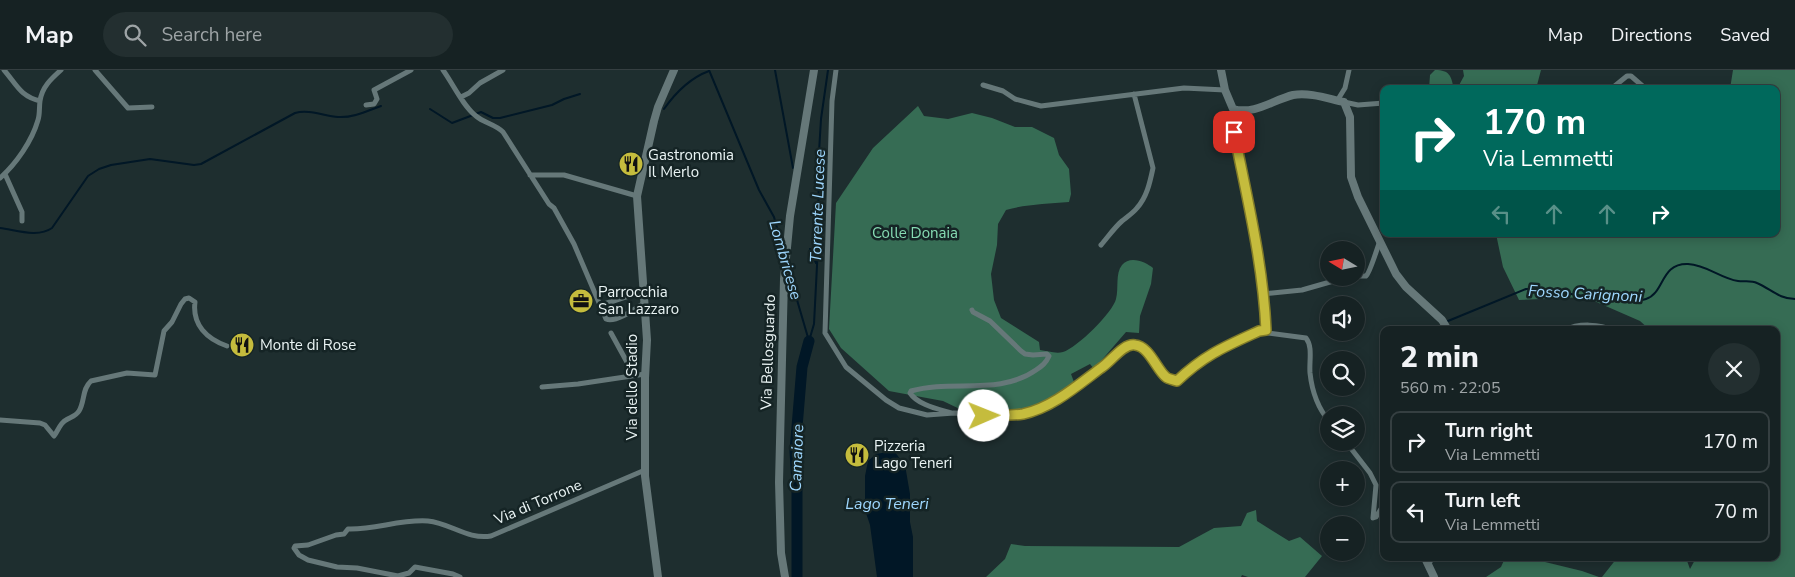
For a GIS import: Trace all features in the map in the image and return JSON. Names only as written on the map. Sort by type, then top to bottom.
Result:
[{"type":"street","points":[[4,70],[22,93],[40,101]]},
{"type":"street","points":[[0,178],[21,153],[35,129],[43,91],[48,82],[61,70]]},
{"type":"street","points":[[95,70],[128,108],[152,107]]},
{"type":"street","points":[[366,105],[376,102],[374,90],[412,70]]},
{"type":"street","points":[[443,70],[471,112],[478,118],[499,128],[549,204],[554,208],[574,244],[606,319],[608,320],[634,309],[644,302]]},
{"type":"street","points":[[461,97],[469,93],[480,83],[503,70]]},
{"type":"street","name":"Via dello Stadio","points":[[658,577],[645,470],[647,340],[637,196],[654,121],[674,70]]},
{"type":"street","name":"Via Bellosguardo","points":[[785,577],[781,553],[780,482],[784,278],[790,216],[814,70]]},
{"type":"street","points":[[836,70],[832,100],[825,333],[846,367],[892,405],[920,414],[1025,414],[1055,400],[1097,372],[1122,350],[1135,345],[1145,350],[1166,378],[1177,381],[1193,366],[1212,353],[1259,331],[1266,330],[1268,333],[1306,338],[1310,343],[1312,387],[1320,408]]},
{"type":"street","points":[[1222,70],[1225,90],[1233,109],[1234,132],[1250,206],[1263,294],[1266,330]]},
{"type":"street","points":[[1340,102],[1349,70]]},
{"type":"street","points":[[1616,85],[1627,76],[1631,76],[1641,85]]},
{"type":"street","points":[[983,85],[1003,91],[1015,99],[1041,106],[1184,88],[1225,90]]},
{"type":"street","points":[[1100,245],[1121,221],[1142,203],[1153,168],[1134,94]]},
{"type":"street","points":[[1233,109],[1241,112],[1250,111],[1295,95],[1330,98],[1340,102],[1358,104],[1380,103]]},
{"type":"street","points":[[1340,102],[1350,117],[1352,177],[1358,197],[1396,274],[1442,320],[1446,326]]},
{"type":"street","points":[[5,174],[22,212],[22,221]]},
{"type":"street","points":[[530,175],[564,175],[637,196]]},
{"type":"street","points":[[1365,276],[1369,274],[1373,256],[1380,241]]},
{"type":"street","points":[[1263,294],[1302,290],[1320,285]]},
{"type":"street","points":[[601,305],[644,291]]},
{"type":"street","points":[[0,420],[40,423],[45,425],[54,436],[62,423],[75,416],[80,410],[87,384],[90,381],[127,373],[155,375],[158,368],[160,346],[164,331],[181,304],[189,298],[195,302],[197,322],[206,335],[213,341],[227,346]]},
{"type":"street","points":[[954,413],[925,404],[911,396],[911,390],[934,386],[991,385],[1017,380],[1042,366],[1049,356],[1047,354],[1025,354],[990,321],[972,310]]},
{"type":"street","points":[[1572,326],[1603,326]]},
{"type":"street","points":[[611,333],[634,375]]},
{"type":"street","points":[[542,387],[578,384],[645,374]]},
{"type":"street","points":[[1353,451],[1370,473],[1376,485],[1373,518],[1376,518],[1380,511]]},
{"type":"street","name":"Via di Torrone","points":[[460,577],[453,574],[415,568],[409,573],[398,576],[352,567],[336,566],[304,558],[294,548],[295,546],[308,545],[344,534],[348,529],[374,528],[397,522],[428,521],[441,523],[468,535],[491,536],[645,470]]},
{"type":"street","points":[[1429,561],[1434,577]]},
{"type":"green space","points":[[1435,70],[1444,71],[1449,75],[1453,85],[1429,85],[1430,75]]},
{"type":"green space","points":[[1463,70],[1541,70],[1537,85],[1459,85],[1464,76]]},
{"type":"green space","points":[[1733,70],[1795,70],[1795,577],[1602,577],[1615,561],[1687,561],[1690,569],[1694,561],[1780,561],[1780,326],[1646,326],[1640,321],[1585,297],[1519,300],[1503,267],[1497,237],[1780,237],[1780,85],[1731,85]]},
{"type":"green space","name":"Colle Donaia","points":[[918,106],[924,116],[948,119],[972,113],[1015,127],[1032,127],[1054,138],[1059,155],[1069,169],[1071,194],[1069,202],[1029,205],[1006,210],[998,224],[997,245],[991,274],[994,300],[1001,318],[1039,342],[1040,350],[1054,353],[1063,352],[1077,344],[1094,329],[1116,299],[1118,277],[1120,269],[1125,262],[1138,260],[1153,268],[1151,284],[1140,316],[1139,333],[1126,332],[1094,369],[1090,364],[1071,374],[1074,382],[1056,396],[1028,409],[1006,412],[966,412],[943,401],[889,391],[841,348],[829,329],[836,203],[873,148]]},
{"type":"green space","points":[[1256,510],[1257,521],[1289,541],[1300,537],[1320,554],[1320,558],[1305,577],[1248,577],[1242,575],[1241,577],[986,577],[1005,559],[1011,544],[1025,546],[1179,547],[1214,528],[1241,526],[1247,513]]},
{"type":"green space","points":[[1504,561],[1541,561],[1599,577],[1486,577],[1501,567]]},
{"type":"water","name":"Lago Teneri","points":[[894,451],[905,465],[910,494],[913,577],[877,577],[870,525],[865,510],[865,476],[868,461],[876,454]]},
{"type":"waterway","name":"Lombricese","points":[[709,70],[759,190],[774,217],[783,250]]},
{"type":"waterway","points":[[775,70],[793,168]]},
{"type":"waterway","name":"Torrente Lucese","points":[[809,341],[814,324],[818,246],[819,152],[821,119],[828,70]]},
{"type":"waterway","points":[[664,109],[684,86],[709,71]]},
{"type":"waterway","points":[[430,109],[452,123],[481,112],[493,118],[500,118],[552,105],[580,94]]},
{"type":"waterway","points":[[0,228],[34,233],[52,228],[88,176],[99,169],[111,165],[150,159],[194,165],[201,164],[295,113],[311,112],[344,117],[360,114],[381,106]]},
{"type":"waterway","points":[[810,249],[816,263]]},
{"type":"waterway","name":"Fosso Carignoni","points":[[1448,321],[1526,289],[1540,289],[1610,299],[1646,299],[1657,291],[1672,268],[1688,264],[1738,281],[1755,282],[1780,296],[1795,299]]},
{"type":"waterway","name":"Lombricese","points":[[788,269],[809,341]]},
{"type":"waterway","name":"Camaiore","points":[[797,577],[795,451],[802,367],[809,341]]},
{"type":"place","name":"Gastronomia Il Merlo","points":[[631,164]]},
{"type":"place","name":"Parrocchia San Lazzaro","points":[[581,301]]},
{"type":"place","name":"Monte di Rose","points":[[242,345]]},
{"type":"place","name":"Pizzeria Lago Teneri","points":[[857,455]]},
{"type":"route","points":[[984,416],[1025,414],[1037,409],[1061,396],[1129,346],[1135,345],[1145,350],[1159,366],[1166,378],[1177,381],[1193,366],[1212,353],[1259,331],[1266,330],[1265,308],[1250,206],[1234,132]]}]
